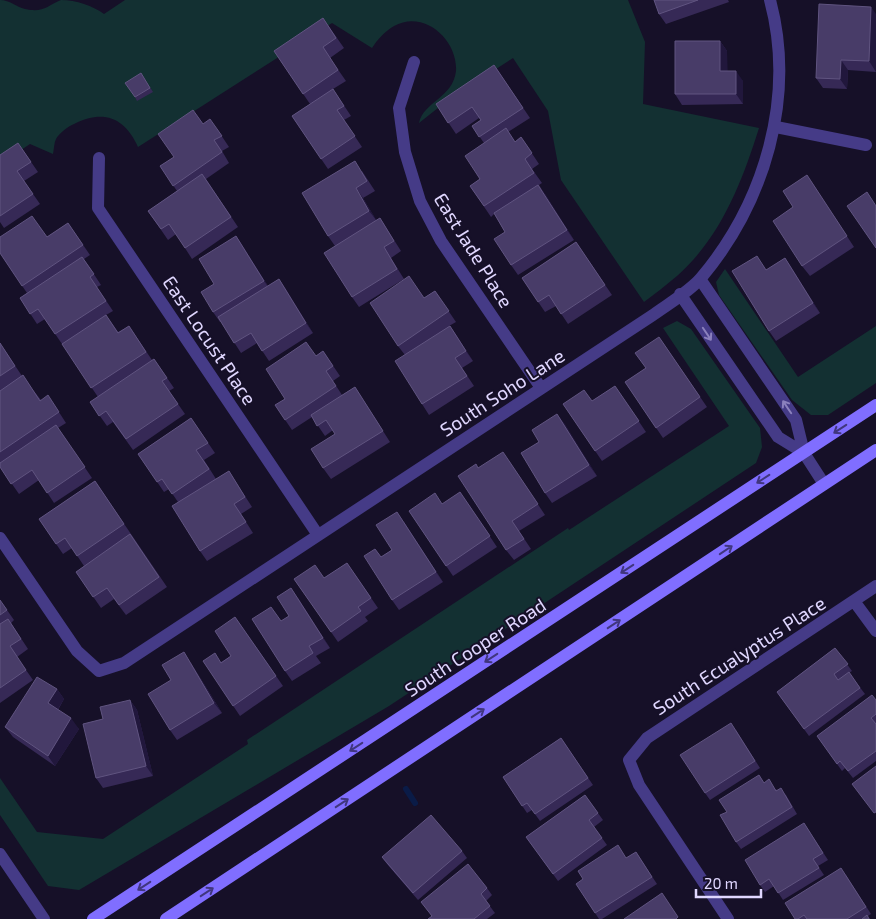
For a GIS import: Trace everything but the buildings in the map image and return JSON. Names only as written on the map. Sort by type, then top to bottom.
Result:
[{"type":"main road","name":"South Cooper Road","points":[[93,919],[876,405]]},
{"type":"main road","points":[[166,919],[876,450]]},
{"type":"street","name":"South Soho Lane","points":[[0,538],[77,651],[100,671],[124,664],[653,315],[700,279],[742,217],[764,165],[776,127],[780,64],[776,22],[770,0]]},
{"type":"street","name":"East Jade Place","points":[[414,62],[399,108],[404,152],[420,201],[441,241],[541,388]]},
{"type":"street","points":[[776,127],[866,145]]},
{"type":"street","name":"East Locust Place","points":[[100,158],[98,208],[318,535]]},
{"type":"street","points":[[700,279],[796,420],[804,453],[824,484]]},
{"type":"street","points":[[680,294],[778,437],[804,453]]},
{"type":"street","name":"South Ecualyptus Place","points":[[728,919],[639,786],[629,760],[647,738],[876,586]]},
{"type":"street","points":[[854,601],[876,630]]},
{"type":"street","points":[[0,854],[44,919]]},
{"type":"green space","points":[[0,0],[25,9],[36,10],[61,0],[67,0],[95,8],[104,14],[125,0],[628,0],[645,42],[643,104],[759,128],[737,188],[718,226],[692,261],[677,276],[644,302],[561,180],[548,111],[513,58],[448,100],[419,123],[426,109],[444,94],[454,80],[456,71],[455,59],[445,39],[427,25],[417,22],[405,22],[387,31],[372,48],[332,23],[138,147],[127,129],[120,123],[104,117],[95,117],[74,124],[62,132],[55,141],[53,154],[30,144],[0,164]]},
{"type":"green space","points":[[725,269],[798,377],[876,326],[876,383],[828,415],[811,415],[792,400],[719,295],[716,282]]},
{"type":"green space","points":[[677,321],[691,329],[760,428],[762,447],[756,463],[389,706],[79,890],[48,886],[0,815],[0,778],[37,832],[103,839],[248,744],[247,740],[568,528],[569,530],[729,426],[663,328]]},
{"type":"waterway","points":[[406,789],[415,803]]}]
